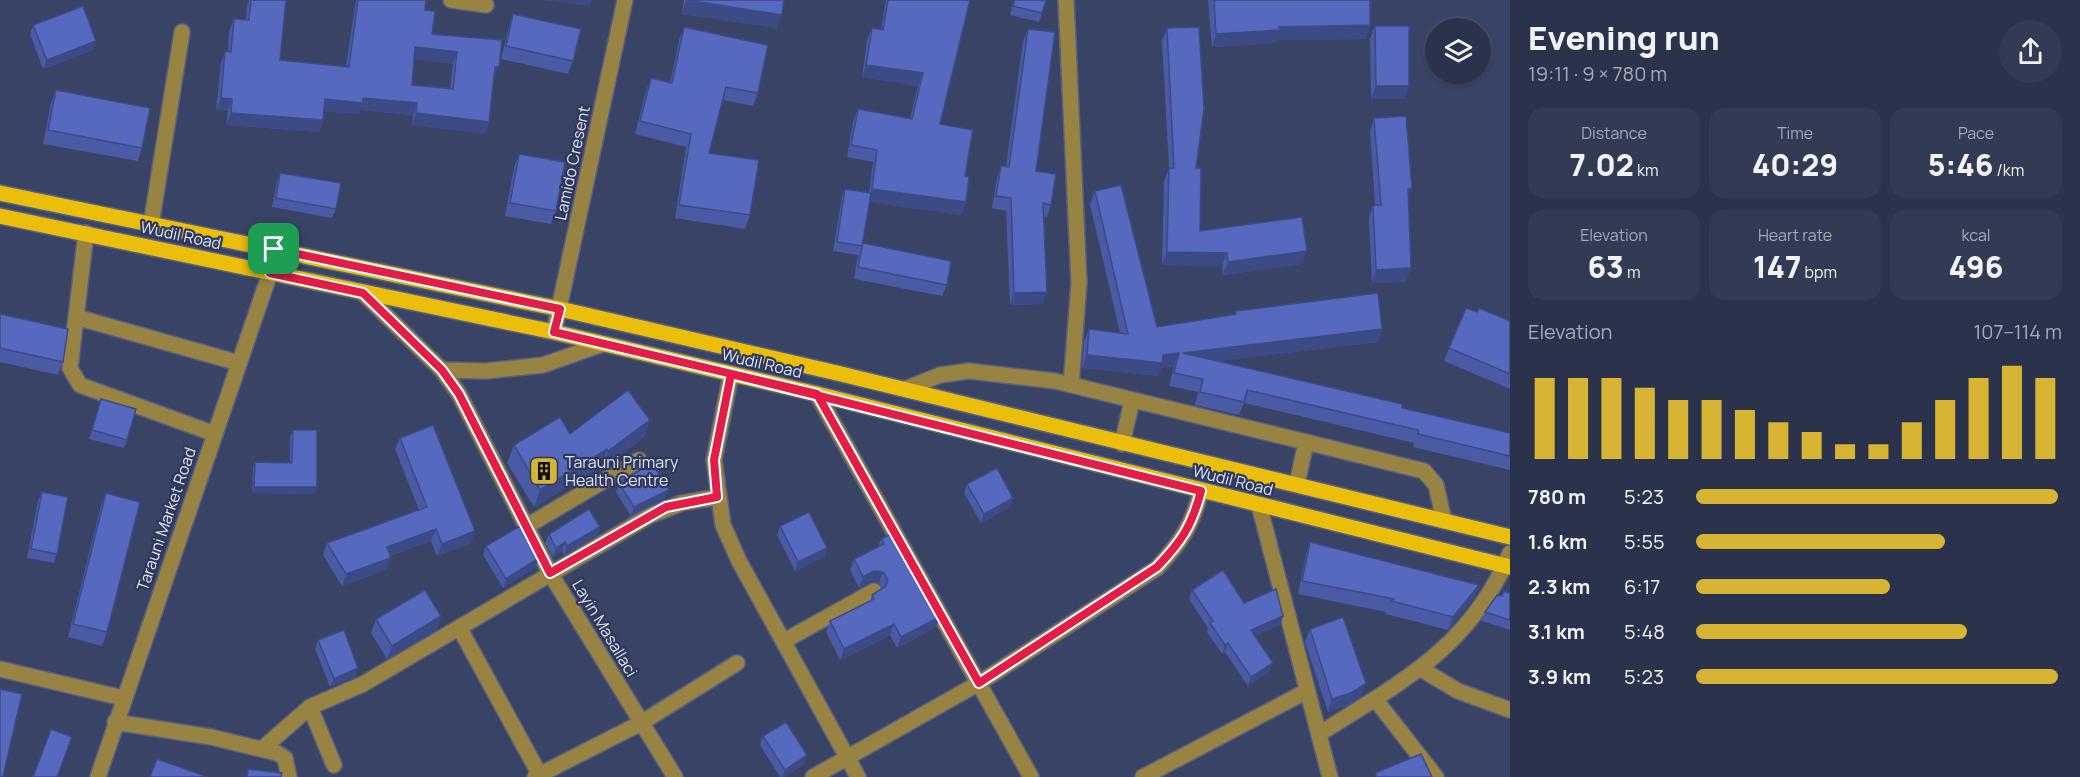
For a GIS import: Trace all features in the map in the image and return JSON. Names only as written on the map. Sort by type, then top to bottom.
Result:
[{"type":"main road","name":"Wudil Road","points":[[0,193],[560,309],[1298,484],[1510,537]]},
{"type":"main road","name":"Wudil Road","points":[[0,216],[554,332],[817,394],[1259,505],[1508,562]]},
{"type":"street","points":[[451,0],[486,5]]},
{"type":"street","name":"Lamido Cresent","points":[[554,332],[625,0]]},
{"type":"street","points":[[1066,0],[1078,283],[1071,386]]},
{"type":"street","points":[[151,225],[182,32]]},
{"type":"street","points":[[86,234],[70,368],[80,385],[215,434]]},
{"type":"street","name":"Tarauni Market Road","points":[[98,777],[123,698],[270,273],[274,249]]},
{"type":"street","name":"Layin Masallaci","points":[[363,293],[442,370],[459,394],[550,573],[675,777]]},
{"type":"street","points":[[76,317],[239,363]]},
{"type":"street","points":[[442,370],[486,371],[543,365],[603,344]]},
{"type":"street","points":[[905,390],[940,375],[969,371],[1071,386],[1306,442],[1424,471],[1436,485],[1444,521]]},
{"type":"street","points":[[731,374],[714,460],[717,497],[723,525],[740,561],[858,777]]},
{"type":"street","points":[[817,394],[1031,777]]},
{"type":"street","points":[[1122,444],[1132,401]]},
{"type":"street","points":[[1298,484],[1306,442]]},
{"type":"street","points":[[527,526],[639,460]]},
{"type":"street","points":[[813,777],[979,683],[1157,567],[1180,543],[1189,527],[1201,491]]},
{"type":"street","points":[[262,749],[310,707],[363,684],[666,507],[717,497]]},
{"type":"street","points":[[1259,505],[1330,777]]},
{"type":"street","points":[[1319,734],[1421,669],[1473,619],[1508,562]]},
{"type":"street","points":[[783,641],[874,591]]},
{"type":"street","points":[[459,629],[538,776],[642,723],[737,663]]},
{"type":"street","points":[[0,669],[123,698]]},
{"type":"street","points":[[1421,669],[1458,691],[1510,711]]},
{"type":"street","points":[[1143,777],[1307,691]]},
{"type":"street","points":[[1375,699],[1436,777]]},
{"type":"street","points":[[310,707],[334,765]]},
{"type":"street","points":[[115,722],[211,737],[262,749],[285,758],[289,777]]},
{"type":"building","points":[[251,0],[286,0],[280,60],[349,67],[358,0],[426,0],[425,10],[435,11],[432,34],[502,40],[499,67],[495,67],[489,122],[416,113],[417,103],[363,98],[363,103],[325,99],[323,120],[231,113],[232,99],[221,98],[225,51],[231,52],[234,19],[249,20]],"holes":[[[415,47],[457,52],[453,89],[412,85]]]},
{"type":"building","points":[[687,0],[784,0],[782,15]]},
{"type":"building","points":[[888,0],[970,0],[940,124],[973,130],[965,176],[969,177],[966,202],[872,189],[877,150],[851,145],[858,109],[912,119],[923,73],[866,65],[872,28],[883,30]]},
{"type":"building","points":[[1015,0],[1046,0],[1042,13],[1013,6]]},
{"type":"building","points":[[1214,0],[1370,0],[1370,25],[1279,27],[1280,30],[1216,34]]},
{"type":"building","points":[[83,6],[96,41],[47,60],[33,25]]},
{"type":"building","points":[[513,14],[581,29],[573,61],[506,46]]},
{"type":"building","points":[[1375,26],[1409,26],[1409,86],[1376,86]]},
{"type":"building","points":[[684,27],[768,45],[758,93],[726,87],[709,153],[759,160],[750,215],[679,205],[691,134],[640,121],[651,78],[672,83]]},
{"type":"building","points":[[1199,27],[1204,108],[1196,168],[1201,168],[1200,231],[1302,217],[1307,251],[1228,262],[1227,253],[1167,252],[1169,168],[1174,168],[1167,28]]},
{"type":"building","points":[[1028,29],[1055,32],[1036,171],[1056,174],[1051,205],[1043,203],[1047,292],[1014,293],[1011,198],[996,196],[1001,166],[1009,167]]},
{"type":"building","points":[[56,90],[150,108],[142,148],[48,130]]},
{"type":"building","points":[[1406,116],[1412,188],[1408,189],[1411,268],[1376,270],[1373,205],[1381,205],[1374,118]]},
{"type":"building","points":[[519,154],[565,162],[556,211],[510,203]]},
{"type":"building","points":[[280,173],[341,183],[336,209],[276,198]]},
{"type":"building","points":[[1121,185],[1157,327],[1236,314],[1236,311],[1378,293],[1382,329],[1183,353],[1402,404],[1402,408],[1510,433],[1510,456],[1418,434],[1418,430],[1247,390],[1244,402],[1200,392],[1203,379],[1174,373],[1179,353],[1163,355],[1162,363],[1087,355],[1089,329],[1128,334],[1095,191]]},
{"type":"building","points":[[845,189],[871,193],[862,246],[837,242]]},
{"type":"building","points":[[863,243],[951,261],[947,285],[858,267]]},
{"type":"building","points":[[1466,308],[1477,312],[1479,308],[1510,321],[1510,374],[1449,348]]},
{"type":"building","points":[[0,314],[68,329],[63,362],[0,348]]},
{"type":"building","points":[[628,390],[650,420],[608,451],[607,449],[540,490],[514,445],[560,417],[570,434]]},
{"type":"building","points":[[101,399],[136,409],[127,440],[92,430]]},
{"type":"building","points":[[433,425],[475,531],[442,544],[436,529],[387,547],[391,558],[346,574],[327,543],[427,507],[400,438]]},
{"type":"building","points":[[293,430],[317,430],[317,487],[254,487],[255,462],[292,463]]},
{"type":"building","points":[[652,463],[669,490],[634,507],[619,483]]},
{"type":"building","points":[[997,468],[1013,498],[984,514],[967,484]]},
{"type":"building","points":[[42,492],[68,497],[57,554],[31,549]]},
{"type":"building","points":[[106,493],[140,502],[107,632],[73,624]]},
{"type":"building","points":[[589,509],[600,527],[567,546],[565,542],[556,548],[549,534]]},
{"type":"building","points":[[809,512],[827,548],[798,562],[780,526]]},
{"type":"building","points":[[522,525],[539,558],[506,579],[486,546]]},
{"type":"building","points":[[893,533],[940,617],[901,637],[894,624],[844,649],[830,621],[874,599],[872,595],[886,586],[888,580],[883,572],[874,571],[863,577],[854,559],[884,544],[881,539]]},
{"type":"building","points":[[1310,542],[1479,585],[1453,617],[1391,601],[1394,599],[1302,581]]},
{"type":"building","points":[[1223,570],[1244,603],[1276,589],[1283,616],[1251,630],[1273,663],[1251,677],[1228,643],[1225,645],[1210,623],[1213,621],[1192,590]]},
{"type":"building","points":[[425,590],[441,616],[392,646],[376,619]]},
{"type":"building","points":[[1504,591],[1510,593],[1510,620],[1485,612],[1497,595],[1502,596]]},
{"type":"building","points":[[1343,617],[1366,683],[1351,693],[1332,699],[1310,629]]},
{"type":"building","points":[[344,630],[358,668],[334,679],[318,640]]},
{"type":"building","points":[[0,689],[22,694],[3,777],[0,777]]},
{"type":"building","points":[[786,722],[807,755],[785,770],[763,736]]},
{"type":"building","points":[[51,729],[72,737],[57,777],[33,777]]},
{"type":"building","points":[[1421,754],[1432,777],[1377,777],[1375,773]]},
{"type":"building","points":[[157,759],[208,777],[150,777]]},
{"type":"building","points":[[248,769],[282,773],[281,777],[247,777]]},
{"type":"place","name":"Tarauni Primary Health Centre","points":[[544,471]]},
{"type":"route","points":[[274,249],[270,273],[363,293],[442,370],[459,394],[550,573],[666,507],[717,497],[714,460],[731,374],[817,394],[1201,491],[1194,519],[1180,543],[1157,567],[979,683],[817,394],[554,332],[560,309],[274,249]]}]
